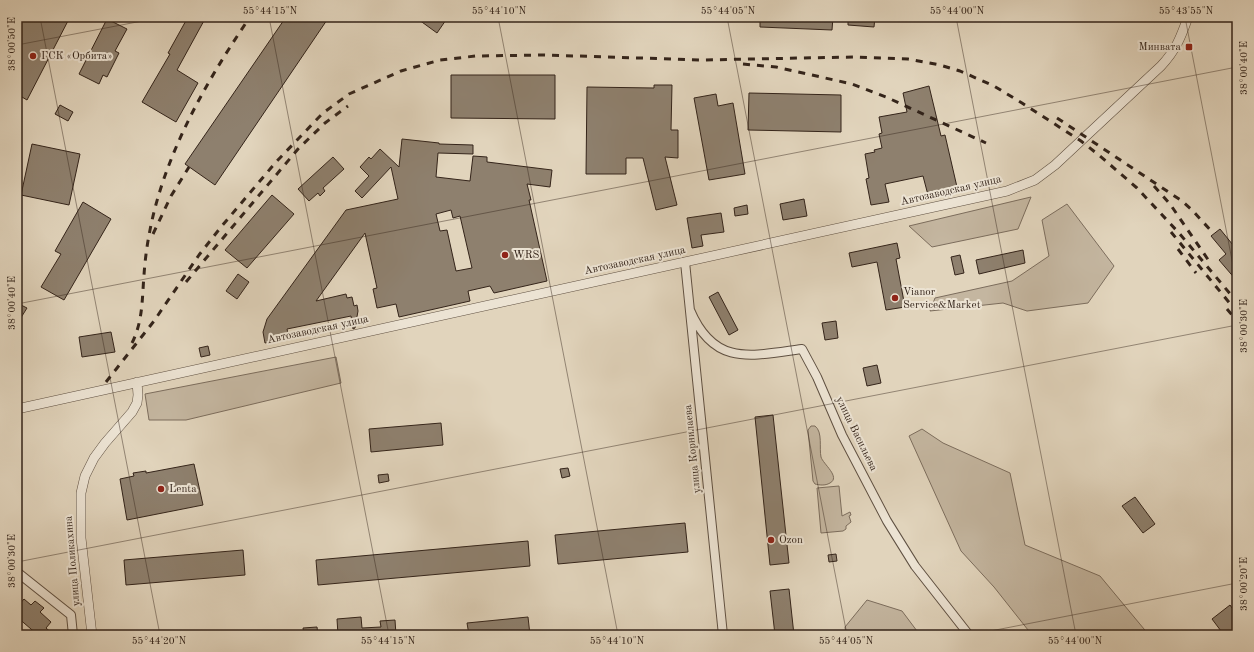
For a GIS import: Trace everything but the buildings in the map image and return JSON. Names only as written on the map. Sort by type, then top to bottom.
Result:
[{"type":"street","name":"Автозаводская улица","points":[[17,409],[1007,191],[1034,180],[1055,166],[1166,61],[1180,40],[1188,17]]},
{"type":"street","name":"улица Корнилаева","points":[[685,262],[723,635]]},
{"type":"street","name":"улица Васильева","points":[[690,310],[696,324],[706,337],[718,346],[732,353],[748,356],[802,349],[817,377],[842,434],[887,521],[915,566],[969,635]]},
{"type":"street","name":"улица Поликахина","points":[[92,635],[81,538],[81,493],[85,476],[94,458],[138,403],[137,382]]},
{"type":"street","points":[[17,572],[71,615],[73,635]]},
{"type":"shaded area","points":[[1031,197],[1018,229],[932,247],[909,226]]},
{"type":"shaded area","points":[[1067,204],[1114,266],[1088,303],[1027,311],[1003,303],[930,311],[935,298],[1012,281],[1049,256],[1042,220]]},
{"type":"shaded area","points":[[336,357],[341,383],[186,420],[149,420],[145,394]]},
{"type":"shaded area","points":[[811,426],[815,426],[819,432],[820,453],[822,460],[834,477],[830,483],[826,485],[815,484],[813,481],[808,430]]},
{"type":"shaded area","points":[[922,429],[943,443],[1010,473],[1025,545],[1100,576],[1149,635],[1032,635],[994,587],[961,551],[909,436]]},
{"type":"shaded area","points":[[839,486],[842,516],[850,512],[851,515],[849,516],[851,522],[843,531],[821,533],[817,488]]},
{"type":"shaded area","points":[[867,600],[902,611],[920,635],[846,635],[845,627]]},
{"type":"railway","points":[[132,343],[136,335],[140,318],[150,230],[166,173],[177,145],[203,92],[250,17]]},
{"type":"railway","points":[[106,382],[154,321],[199,255],[221,227],[276,162],[323,113],[349,94],[401,71],[440,60],[476,56],[545,55],[702,60],[853,57],[908,59],[940,65],[960,71],[994,86],[1081,141],[1100,156],[1137,188],[1179,233],[1237,302]]},
{"type":"railway","points":[[743,64],[776,67],[852,84],[886,97],[986,143]]},
{"type":"railway","points":[[186,282],[298,149],[325,123],[348,106]]},
{"type":"railway","points":[[1057,118],[1182,201],[1214,234]]},
{"type":"railway","points":[[153,234],[171,196],[189,167]]},
{"type":"railway","points":[[1154,186],[1170,204],[1209,261]]},
{"type":"railway","points":[[1171,232],[1237,312]]},
{"type":"railway","points":[[1178,249],[1196,273]]},
{"type":"railway","points":[[1227,309],[1237,321]]},
{"type":"place","name":"Минвата","points":[[1189,47]]},
{"type":"place","name":"ГСК «Орбита»","points":[[33,56]]},
{"type":"place","name":"WRS","points":[[505,255]]},
{"type":"place","name":"Vianor Service&Market","points":[[895,298]]},
{"type":"place","name":"Lenta","points":[[161,489]]},
{"type":"place","name":"Ozon","points":[[771,540]]}]
